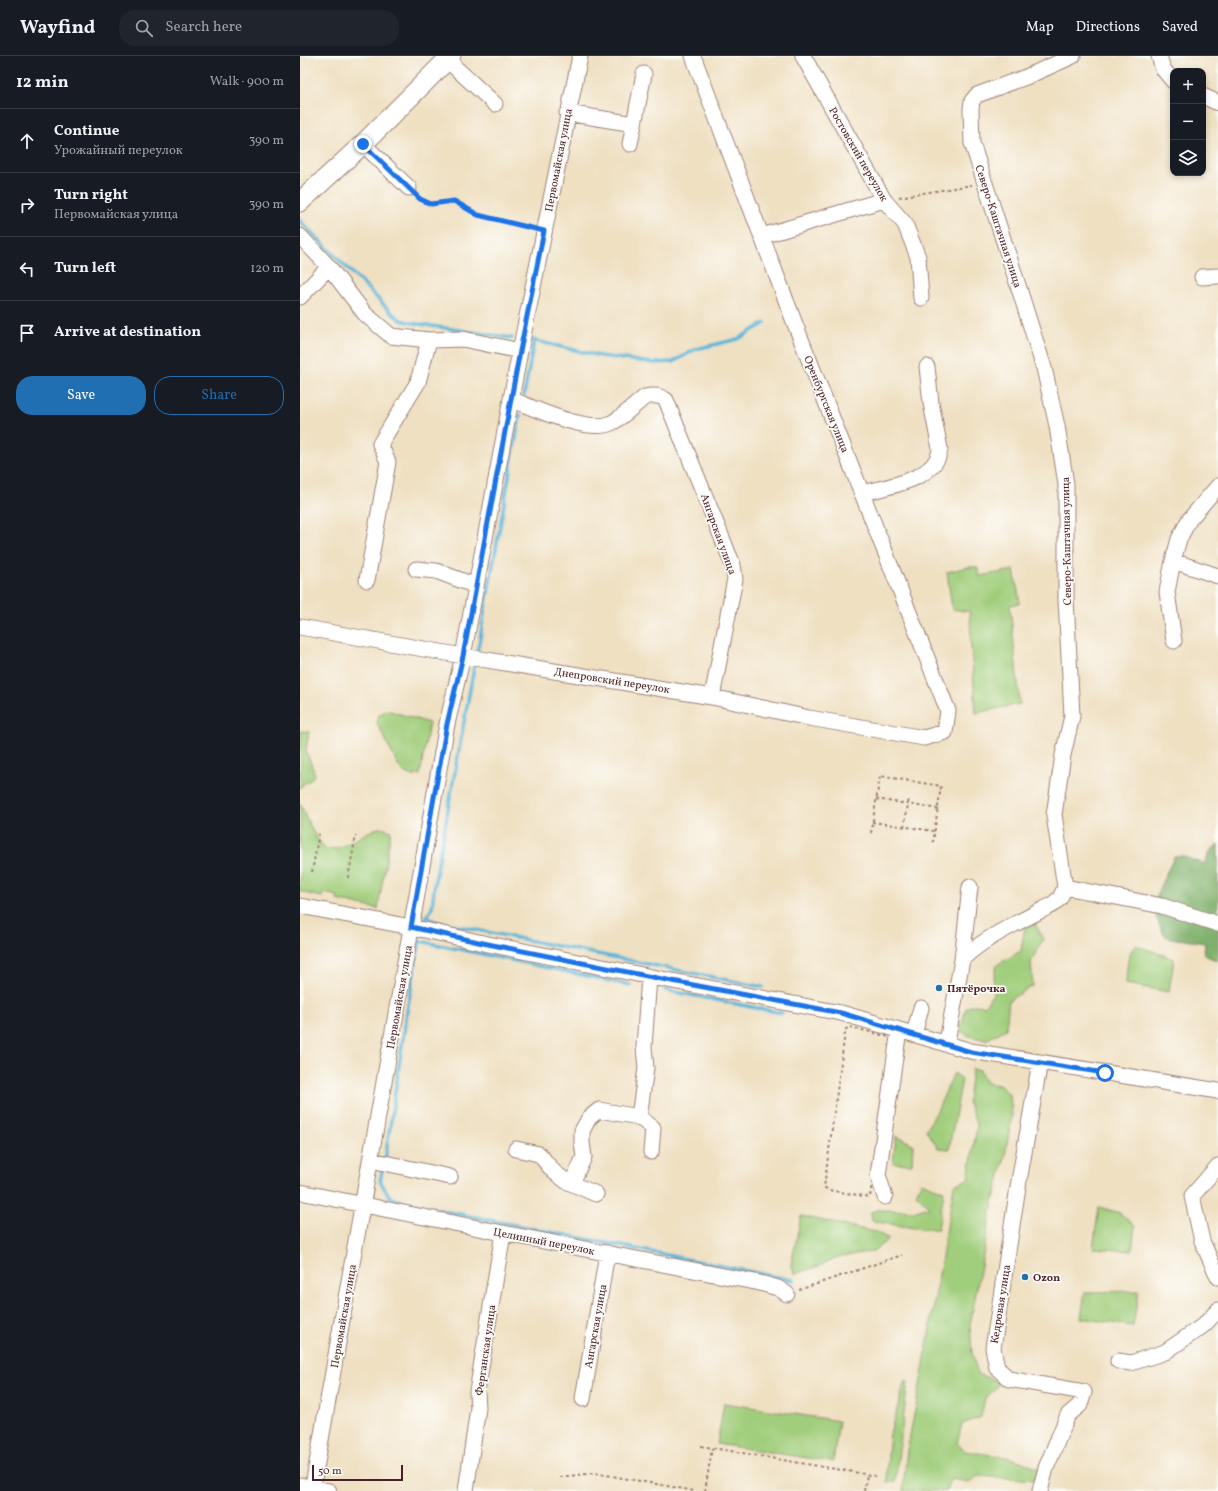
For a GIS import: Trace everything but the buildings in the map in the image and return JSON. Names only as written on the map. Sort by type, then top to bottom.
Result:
[{"type":"main road","points":[[300,202],[363,144],[449,58]]},
{"type":"street","name":"Первомайская улица","points":[[308,1488],[363,1205],[447,724],[463,656],[510,399],[567,113],[580,56]]},
{"type":"street","name":"Оренбургская улица","points":[[693,56],[795,324],[948,711],[945,732],[924,738]]},
{"type":"street","name":"Ростовский переулок","points":[[803,56],[884,200],[905,224],[918,257],[921,298]]},
{"type":"street","name":"Северо-Каштачная улица","points":[[1065,887],[1054,815],[1063,755],[1072,716],[1066,599],[1066,484],[1044,368],[972,143],[971,109],[972,101],[977,95],[1026,77],[1073,56]]},
{"type":"street","points":[[1159,56],[1163,69],[1170,77]]},
{"type":"street","points":[[449,58],[495,104]]},
{"type":"street","points":[[630,144],[644,74]]},
{"type":"street","points":[[1206,97],[1218,103]]},
{"type":"street","points":[[567,113],[634,124]]},
{"type":"street","points":[[363,144],[409,188]]},
{"type":"street","points":[[762,236],[884,200]]},
{"type":"street","points":[[300,236],[329,267],[365,314],[391,336],[429,340],[463,339],[520,351]]},
{"type":"street","points":[[300,297],[329,267]]},
{"type":"street","points":[[1202,277],[1218,276]]},
{"type":"street","points":[[367,580],[388,462],[380,444],[418,382],[429,340]]},
{"type":"street","points":[[862,493],[904,482],[920,476],[934,464],[940,456],[927,368]]},
{"type":"street","name":"Ангарская улица","points":[[510,399],[566,420],[580,424],[597,426],[610,424],[645,397],[652,395],[660,396],[666,400],[733,565],[736,579],[712,697]]},
{"type":"street","points":[[1174,642],[1167,592],[1179,539],[1189,520],[1218,486]]},
{"type":"street","points":[[1173,561],[1218,576]]},
{"type":"street","points":[[416,569],[436,571],[476,586]]},
{"type":"street","name":"Днепровский переулок","points":[[300,627],[463,656],[712,697],[809,718],[924,738]]},
{"type":"street","points":[[945,1044],[948,1036],[962,960],[970,887]]},
{"type":"street","points":[[962,960],[968,953],[980,945],[1052,904],[1060,898],[1065,887],[1162,906],[1218,924]]},
{"type":"street","points":[[300,906],[411,927],[649,977],[841,1013],[971,1052],[1218,1091]]},
{"type":"street","points":[[638,1117],[646,1068],[644,1047],[649,977]]},
{"type":"street","points":[[914,1034],[921,1008]]},
{"type":"street","points":[[885,1197],[878,1175],[899,1030]]},
{"type":"street","name":"Кедровая улица","points":[[1040,1062],[1018,1187],[993,1348],[996,1368],[1009,1379],[1084,1392],[1080,1405],[1068,1415],[1046,1468],[1040,1491]]},
{"type":"street","points":[[572,1183],[584,1157],[582,1131],[589,1118],[599,1110],[638,1117],[653,1128],[651,1152]]},
{"type":"street","points":[[516,1149],[539,1154],[554,1172],[566,1181],[596,1194]]},
{"type":"street","points":[[370,1160],[450,1177]]},
{"type":"street","points":[[1218,1166],[1192,1196],[1202,1241],[1218,1277]]},
{"type":"street","name":"Целинный переулок","points":[[300,1192],[503,1234],[760,1283],[778,1288],[787,1294]]},
{"type":"street","name":"Ферганская улица","points":[[466,1491],[478,1408],[477,1392],[503,1234]]},
{"type":"street","name":"Ангарская улица","points":[[583,1399],[607,1253]]},
{"type":"street","points":[[1118,1361],[1131,1363],[1165,1352],[1204,1325],[1218,1310]]},
{"type":"street","points":[[308,1488],[329,1491]]},
{"type":"path","points":[[884,200],[986,183]]},
{"type":"path","points":[[409,188],[420,199],[431,204],[454,201],[478,215],[544,231]]},
{"type":"path","points":[[870,833],[880,776],[941,786],[933,842]]},
{"type":"path","points":[[876,799],[938,809]]},
{"type":"path","points":[[904,827],[908,799]]},
{"type":"path","points":[[872,822],[934,831]]},
{"type":"path","points":[[312,872],[319,833]]},
{"type":"path","points":[[348,878],[356,835]]},
{"type":"path","points":[[850,1027],[854,1027],[886,1036],[892,1044],[870,1197],[828,1190],[824,1186],[845,1033],[850,1027]]},
{"type":"path","points":[[787,1294],[902,1255]]},
{"type":"path","points":[[701,1446],[876,1476]]},
{"type":"path","points":[[704,1491],[712,1448]]},
{"type":"path","points":[[560,1477],[595,1473],[695,1491]]},
{"type":"path","points":[[864,1491],[867,1475]]},
{"type":"green space","points":[[968,567],[977,567],[980,576],[1014,570],[1020,603],[1010,605],[1020,704],[976,713],[970,612],[952,609],[947,572]]},
{"type":"green space","points":[[387,710],[429,723],[420,775],[416,774],[415,777],[405,773],[399,767],[377,723],[379,715]]},
{"type":"green space","points":[[301,731],[309,732],[306,751],[315,774],[300,788]]},
{"type":"green space","points":[[300,804],[315,836],[322,845],[327,848],[334,849],[342,846],[379,828],[391,831],[378,909],[337,900],[338,896],[323,893],[322,897],[300,892]]},
{"type":"green space","points":[[1218,845],[1218,961],[1204,955],[1205,943],[1171,938],[1164,935],[1157,920],[1155,904],[1159,890],[1174,857],[1182,856],[1204,864],[1211,850]]},
{"type":"green space","points":[[1034,922],[1043,939],[1031,962],[1033,986],[1009,1000],[1006,1029],[986,1040],[969,1036],[960,1030],[966,1008],[974,1005],[985,1006],[994,992],[993,981],[997,965],[1021,951],[1025,925]]},
{"type":"green space","points":[[1136,945],[1174,959],[1169,992],[1126,984],[1130,953]]},
{"type":"green space","points":[[972,1069],[980,1070],[986,1083],[999,1085],[1010,1095],[1012,1115],[1005,1156],[992,1206],[970,1325],[972,1353],[978,1374],[998,1382],[996,1389],[985,1398],[981,1417],[962,1424],[957,1443],[965,1451],[1012,1458],[1040,1469],[1035,1480],[978,1476],[969,1482],[951,1479],[947,1491],[903,1491],[907,1450],[923,1370],[954,1185],[968,1179],[977,1126],[968,1102]]},
{"type":"green space","points":[[954,1073],[962,1079],[949,1149],[938,1148],[926,1130],[937,1111]]},
{"type":"green space","points":[[896,1136],[913,1144],[912,1164],[893,1163]]},
{"type":"green space","points":[[921,1182],[944,1191],[938,1229],[920,1229],[872,1221],[871,1212],[878,1210],[916,1211],[929,1207],[916,1194]]},
{"type":"green space","points":[[1099,1207],[1120,1213],[1135,1226],[1132,1251],[1093,1248]]},
{"type":"green space","points":[[801,1216],[876,1232],[889,1239],[873,1251],[835,1258],[822,1265],[795,1274],[791,1265]]},
{"type":"green space","points":[[1139,1291],[1133,1326],[1081,1318],[1085,1292]]},
{"type":"green space","points":[[905,1382],[908,1382],[895,1482],[887,1482],[890,1433]]},
{"type":"green space","points":[[724,1403],[839,1421],[833,1462],[717,1444]]},
{"type":"waterway","points":[[300,221],[393,314],[401,320],[412,323],[512,338]]},
{"type":"waterway","points":[[532,340],[600,356],[654,363],[673,362],[696,349],[738,339],[765,323]]},
{"type":"waterway","points":[[524,395],[534,341]]},
{"type":"waterway","points":[[477,654],[520,415]]},
{"type":"waterway","points":[[426,919],[432,908],[435,881],[475,662]]},
{"type":"waterway","points":[[426,916],[437,922],[763,987]]},
{"type":"waterway","points":[[385,1160],[408,1005],[420,940]]},
{"type":"waterway","points":[[420,941],[630,985]]},
{"type":"waterway","points":[[665,990],[782,1013]]},
{"type":"waterway","points":[[383,1166],[380,1181],[390,1197],[404,1203],[793,1280]]},
{"type":"place","name":"Пятёрочка","points":[[939,988]]},
{"type":"place","name":"Ozon","points":[[1025,1277]]},
{"type":"route","points":[[363,144],[420,199],[431,204],[454,201],[478,215],[544,231],[463,656],[447,724],[411,927],[667,980],[841,1013],[971,1052],[1105,1073]]}]
